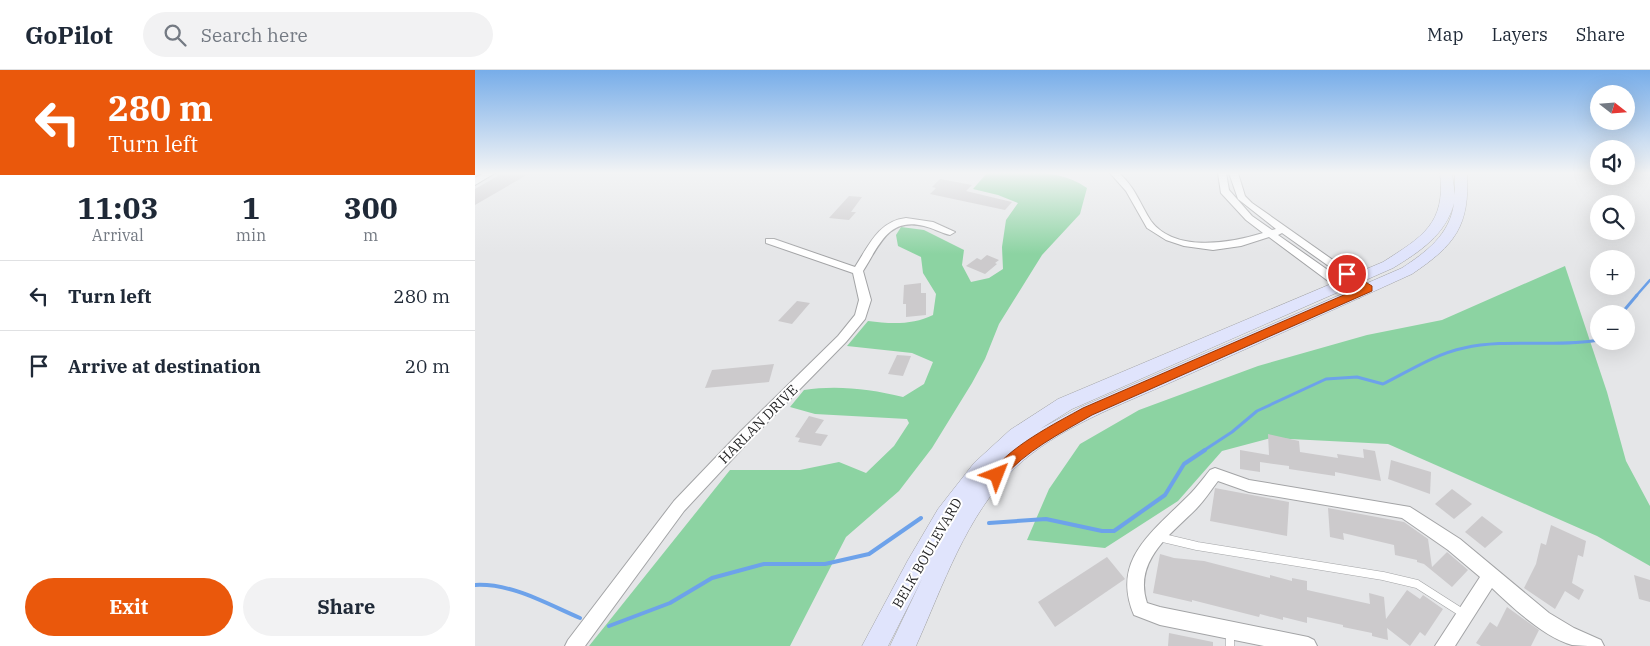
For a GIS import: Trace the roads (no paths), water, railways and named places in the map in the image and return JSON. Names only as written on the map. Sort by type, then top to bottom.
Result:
[{"type":"street","points":[[1137,200],[1149,224],[1160,233],[1178,242],[1203,247],[1229,246],[1282,230]]},
{"type":"street","points":[[1232,200],[1270,234],[1355,287]]},
{"type":"street","points":[[1246,200],[1355,287]]},
{"type":"street","name":"BELK BOULEVARD","points":[[903,646],[978,499],[1007,464],[1047,434],[1088,412],[1355,287],[1429,236],[1443,215],[1448,200]]},
{"type":"street","name":"BELK BOULEVARD","points":[[875,646],[947,512],[969,483],[1002,448],[1031,425],[1065,404],[1355,287],[1407,271],[1430,256],[1444,242],[1461,211],[1461,200]]},
{"type":"street","points":[[770,240],[859,271],[887,229],[894,223],[907,221],[936,226],[950,232]]},
{"type":"street","name":"HARLAN DRIVE","points":[[574,646],[679,506],[746,435],[842,340],[861,316],[865,300],[859,271]]},
{"type":"street","points":[[1308,646],[1229,628],[1160,616],[1140,609],[1136,596],[1136,570],[1150,544],[1193,502],[1215,474],[1249,486],[1405,512],[1433,528],[1491,575],[1528,609],[1557,628],[1595,646]]},
{"type":"street","points":[[1444,646],[1491,575]]},
{"type":"lane","points":[[1158,536],[1197,546],[1383,576],[1417,584],[1464,614]]},
{"type":"lane","points":[[1229,628],[1230,646]]},
{"type":"waterway","points":[[1636,296],[1650,280]]},
{"type":"waterway","points":[[1629,305],[1637,295]]},
{"type":"waterway","points":[[1203,451],[1232,432],[1257,411],[1326,379],[1357,377],[1383,384],[1432,359],[1464,348],[1497,344],[1590,341]]},
{"type":"waterway","points":[[989,523],[1046,519],[1102,531],[1114,531],[1165,495],[1184,464],[1205,450]]},
{"type":"waterway","points":[[609,626],[670,603],[712,578],[764,564],[825,564],[869,554],[921,518]]},
{"type":"waterway","points":[[475,585],[489,585],[516,591],[580,618]]}]
